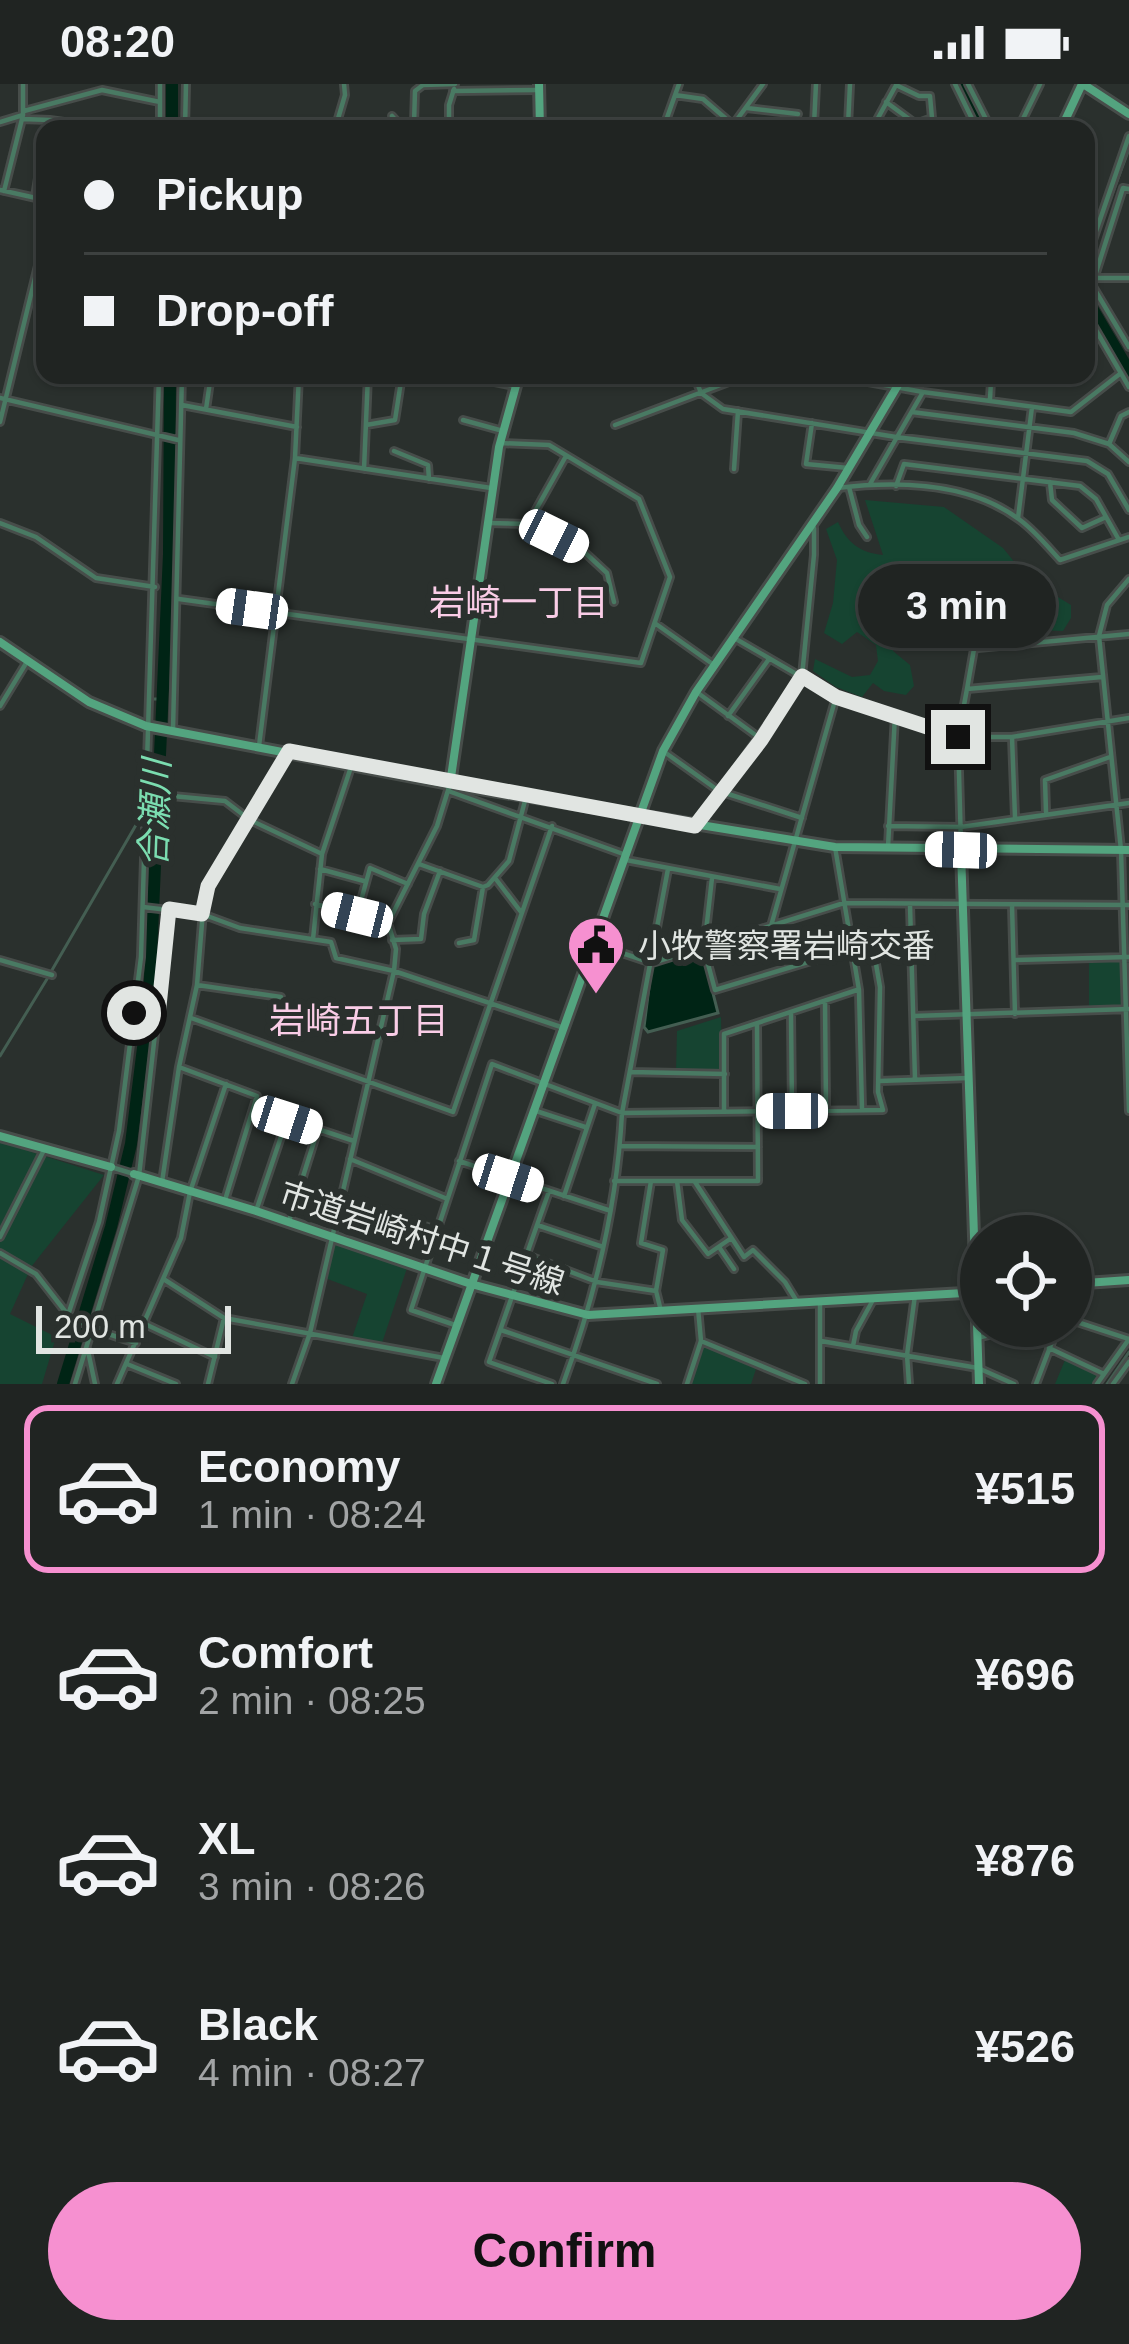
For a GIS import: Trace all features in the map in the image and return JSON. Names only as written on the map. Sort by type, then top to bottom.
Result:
[{"type":"street","points":[[22,84],[23,115],[2,190],[35,197],[36,191]]},
{"type":"street","points":[[160,84],[160,120]]},
{"type":"street","points":[[185,120],[186,84]]},
{"type":"street","points":[[338,120],[344,84]]},
{"type":"street","points":[[414,120],[415,91],[422,84],[539,87],[540,120]]},
{"type":"street","points":[[666,120],[679,84]]},
{"type":"street","points":[[739,120],[763,84]]},
{"type":"street","points":[[814,120],[816,84]]},
{"type":"street","points":[[848,120],[850,84]]},
{"type":"street","points":[[955,84],[973,120]]},
{"type":"street","points":[[968,84],[986,120]]},
{"type":"street","points":[[1022,120],[1040,84]]},
{"type":"street","points":[[1065,120],[1083,84],[1129,114]]},
{"type":"street","points":[[876,120],[896,85],[933,99],[932,118],[927,120]]},
{"type":"street","points":[[450,120],[455,86]]},
{"type":"street","points":[[0,122],[102,90],[160,102]]},
{"type":"street","points":[[675,95],[704,99],[726,120]]},
{"type":"street","points":[[886,102],[911,120]]},
{"type":"street","points":[[747,108],[798,114]]},
{"type":"street","points":[[23,115],[50,120]]},
{"type":"street","points":[[392,116],[395,120]]},
{"type":"street","points":[[1095,234],[1129,136]]},
{"type":"street","points":[[1095,268],[1123,188],[1129,189]]},
{"type":"street","points":[[0,422],[36,272]]},
{"type":"street","points":[[1095,281],[1129,278]]},
{"type":"street","points":[[1095,290],[1129,347]]},
{"type":"street","points":[[1095,328],[1129,387]]},
{"type":"street","points":[[1118,328],[1129,328]]},
{"type":"street","points":[[876,384],[1071,412],[1121,373]]},
{"type":"street","points":[[69,1316],[99,1222],[123,1110],[145,908],[159,384]]},
{"type":"street","points":[[173,730],[182,384]]},
{"type":"street","points":[[206,409],[210,384]]},
{"type":"street","points":[[259,746],[295,458],[299,384]]},
{"type":"street","points":[[364,469],[368,384]]},
{"type":"street","points":[[366,425],[395,420],[401,384]]},
{"type":"street","points":[[292,1384],[310,1334],[394,971],[397,949],[388,923],[450,788],[500,442],[515,386],[505,384]]},
{"type":"street","points":[[698,384],[713,404],[738,411],[1099,466],[1129,510]]},
{"type":"street","points":[[615,425],[724,384]]},
{"type":"street","points":[[436,1384],[663,751],[714,664],[837,488],[898,384]]},
{"type":"street","points":[[991,384],[991,401]]},
{"type":"street","points":[[870,484],[922,392]]},
{"type":"street","points":[[3,398],[178,440]]},
{"type":"street","points":[[182,405],[298,427]]},
{"type":"street","points":[[1018,518],[1032,407]]},
{"type":"street","points":[[734,469],[738,411]]},
{"type":"street","points":[[912,412],[1074,434],[1109,444],[1129,462]]},
{"type":"street","points":[[1109,444],[1121,416],[1129,412]]},
{"type":"street","points":[[463,420],[503,431]]},
{"type":"street","points":[[812,424],[806,464],[849,468]]},
{"type":"street","points":[[178,598],[639,664],[670,577],[641,504],[549,445],[500,442]]},
{"type":"street","points":[[394,451],[428,466],[429,479]]},
{"type":"street","points":[[528,524],[567,454]]},
{"type":"street","points":[[295,458],[493,488]]},
{"type":"street","points":[[896,486],[904,464],[1087,489],[1119,540]]},
{"type":"street","points":[[1050,482],[1052,500],[1082,528],[1106,517]]},
{"type":"street","points":[[837,488],[870,484],[958,491],[1018,518],[1060,560],[1129,537]]},
{"type":"street","points":[[849,487],[866,537]]},
{"type":"street","points":[[695,826],[761,740],[802,676],[813,522]]},
{"type":"street","points":[[0,523],[36,537],[96,578],[155,587]]},
{"type":"street","points":[[488,524],[528,524],[581,549],[610,578],[614,602]]},
{"type":"street","points":[[1129,579],[1107,605],[1099,636],[1110,757],[1125,850],[1129,1111]]},
{"type":"street","points":[[656,624],[714,664]]},
{"type":"street","points":[[974,1215],[958,737],[974,650],[1129,634]]},
{"type":"street","points":[[734,637],[836,697],[958,737],[1012,737],[1129,718]]},
{"type":"street","points":[[0,642],[89,702],[148,726],[289,751],[450,788],[835,847],[1125,850]]},
{"type":"street","points":[[728,716],[769,659]]},
{"type":"street","points":[[0,706],[28,660]]},
{"type":"street","points":[[967,689],[1102,677]]},
{"type":"street","points":[[696,692],[761,740]]},
{"type":"street","points":[[771,926],[836,697]]},
{"type":"street","points":[[888,848],[895,715]]},
{"type":"street","points":[[1012,737],[1016,817]]},
{"type":"street","points":[[163,1182],[179,1067],[197,985],[208,886],[289,751]]},
{"type":"street","points":[[663,751],[719,791],[802,818]]},
{"type":"street","points":[[1046,812],[1045,780],[1110,757]]},
{"type":"street","points":[[314,939],[322,854],[352,764]]},
{"type":"street","points":[[450,788],[626,857],[780,889]]},
{"type":"street","points":[[172,796],[225,801],[250,820],[322,854]]},
{"type":"street","points":[[459,943],[474,940],[483,887],[509,861],[526,797]]},
{"type":"street","points":[[888,826],[961,827],[1129,802]]},
{"type":"street","points":[[191,1018],[453,1112],[552,826]]},
{"type":"street","points":[[835,847],[859,990],[862,1110]]},
{"type":"street","points":[[418,864],[483,887]]},
{"type":"street","points":[[357,915],[372,867],[409,884]]},
{"type":"street","points":[[320,869],[364,881]]},
{"type":"street","points":[[563,1384],[596,1282],[668,869]]},
{"type":"street","points":[[392,940],[421,939],[424,914],[440,872]]},
{"type":"street","points":[[496,878],[523,915]]},
{"type":"street","points":[[712,878],[704,949],[715,990],[851,949],[912,946]]},
{"type":"street","points":[[596,944],[652,963],[844,903],[1126,905]]},
{"type":"street","points":[[315,904],[388,923]]},
{"type":"street","points":[[910,905],[915,1079]]},
{"type":"street","points":[[1012,905],[1015,1014]]},
{"type":"street","points":[[145,908],[202,914],[240,928],[332,942],[336,958],[394,971],[564,1028]]},
{"type":"street","points":[[75,1384],[137,1175],[167,909]]},
{"type":"street","points":[[457,1325],[411,1310],[492,1064],[622,1113],[883,1110],[873,947]]},
{"type":"street","points":[[1014,960],[1127,957]]},
{"type":"street","points":[[0,960],[52,975]]},
{"type":"street","points":[[197,985],[281,998]]},
{"type":"street","points":[[724,1110],[724,1034],[859,990]]},
{"type":"street","points":[[825,1001],[826,1110]]},
{"type":"street","points":[[914,1016],[1128,1009]]},
{"type":"street","points":[[791,1012],[792,1111]]},
{"type":"street","points":[[134,1013],[158,1016]]},
{"type":"street","points":[[614,1180],[758,1181],[758,1024]]},
{"type":"street","points":[[179,1067],[257,1096],[225,1201]]},
{"type":"street","points":[[631,1072],[725,1074]]},
{"type":"street","points":[[879,1081],[968,1078]]},
{"type":"street","points":[[117,1384],[166,1280],[226,1084]]},
{"type":"street","points":[[565,1196],[596,1103]]},
{"type":"street","points":[[254,1108],[354,1141]]},
{"type":"street","points":[[533,1110],[587,1128]]},
{"type":"street","points":[[256,1210],[287,1120]]},
{"type":"street","points":[[289,1222],[318,1130]]},
{"type":"street","points":[[0,1136],[137,1175]]},
{"type":"street","points":[[620,1146],[758,1147]]},
{"type":"street","points":[[0,1237],[44,1150]]},
{"type":"street","points":[[350,1159],[446,1198]]},
{"type":"street","points":[[459,1161],[609,1210]]},
{"type":"street","name":"市道岩崎村中１号線","points":[[137,1175],[256,1210],[471,1284],[588,1315],[960,1293]]},
{"type":"street","points":[[651,1181],[641,1243],[662,1250],[656,1291],[661,1312]]},
{"type":"street","points":[[677,1181],[682,1220],[708,1254],[732,1238]]},
{"type":"street","points":[[694,1181],[744,1257],[753,1250],[767,1261],[796,1300]]},
{"type":"street","points":[[549,1191],[489,1362],[552,1384]]},
{"type":"street","points":[[341,1197],[436,1230]]},
{"type":"street","points":[[537,1225],[603,1247]]},
{"type":"street","points":[[719,1246],[734,1269]]},
{"type":"street","points":[[0,1253],[37,1274],[69,1316],[136,1343]]},
{"type":"street","points":[[527,1255],[596,1282],[656,1291]]},
{"type":"street","points":[[166,1280],[224,1318],[444,1358]]},
{"type":"street","points":[[1092,1283],[1129,1280]]},
{"type":"street","points":[[908,1384],[915,1295]]},
{"type":"street","points":[[853,1346],[874,1298]]},
{"type":"street","points":[[820,1299],[820,1384]]},
{"type":"street","points":[[686,1384],[701,1341],[698,1308]]},
{"type":"street","points":[[208,1384],[224,1318]]},
{"type":"street","points":[[146,1324],[215,1357]]},
{"type":"street","points":[[1092,1327],[1129,1339],[1097,1384]]},
{"type":"street","points":[[501,1330],[657,1384]]},
{"type":"street","points":[[701,1341],[805,1384]]},
{"type":"street","points":[[821,1341],[978,1368],[1014,1384]]},
{"type":"street","points":[[87,1345],[95,1384]]},
{"type":"street","points":[[977,1347],[979,1384]]},
{"type":"street","points":[[1036,1384],[1049,1348],[1104,1374]]},
{"type":"street","points":[[1113,1384],[1129,1362]]},
{"type":"street","points":[[127,1364],[176,1384]]},
{"type":"street","points":[[610,1384],[615,1370]]},
{"type":"shaded area","points":[[865,500],[944,507],[1003,548],[1028,579],[1071,605],[1071,618],[1063,631],[956,627],[946,642],[925,633],[895,633],[893,651],[910,665],[914,686],[906,695],[884,691],[873,683],[862,697],[836,687],[813,671],[815,659],[852,677],[870,675],[878,661],[876,645],[857,632],[842,644],[824,633],[833,603],[837,560],[826,529],[838,522],[856,546],[883,555]]},
{"type":"shaded area","points":[[702,950],[718,1013],[648,1032],[644,1027],[652,963]]},
{"type":"shaded area","points":[[1119,960],[1123,1005],[1089,1006],[1089,962]]},
{"type":"shaded area","points":[[721,1017],[722,1072],[676,1071],[677,1031]]},
{"type":"shaded area","points":[[0,1142],[104,1175],[31,1267],[0,1250]]},
{"type":"shaded area","points":[[335,1244],[407,1268],[382,1343],[352,1338],[367,1294],[325,1278]]},
{"type":"shaded area","points":[[0,1258],[28,1274],[10,1314],[56,1337],[42,1384],[0,1384]]},
{"type":"shaded area","points":[[703,1344],[756,1369],[751,1384],[690,1384]]},
{"type":"shaded area","points":[[1065,1360],[1100,1376],[1095,1384],[1055,1384]]},
{"type":"waterway","name":"合瀬川","points":[[172,84],[172,120]]},
{"type":"waterway","points":[[964,84],[982,120]]},
{"type":"waterway","points":[[1095,240],[1129,149]]},
{"type":"waterway","points":[[1095,313],[1129,371]]},
{"type":"waterway","name":"合瀬川","points":[[63,1384],[131,1144],[149,1000],[169,554],[170,384]]},
{"type":"waterway","points":[[153,699],[161,699]]},
{"type":"waterway","points":[[0,963],[48,977],[140,818],[140,765]]},
{"type":"waterway","points":[[0,1056],[47,979]]},
{"type":"waterway","points":[[1107,1384],[1129,1352]]},
{"type":"place","name":"小牧警察署岩崎交番","points":[[596,996]]},
{"type":"district","name":"岩崎一丁目","points":[[519,602]]},
{"type":"district","name":"岩崎五丁目","points":[[359,1020]]},
{"type":"route","points":[[134,1013],[158,1016],[169,909],[202,914],[208,886],[289,751],[695,826],[761,740],[802,676],[836,697],[958,737]]}]
